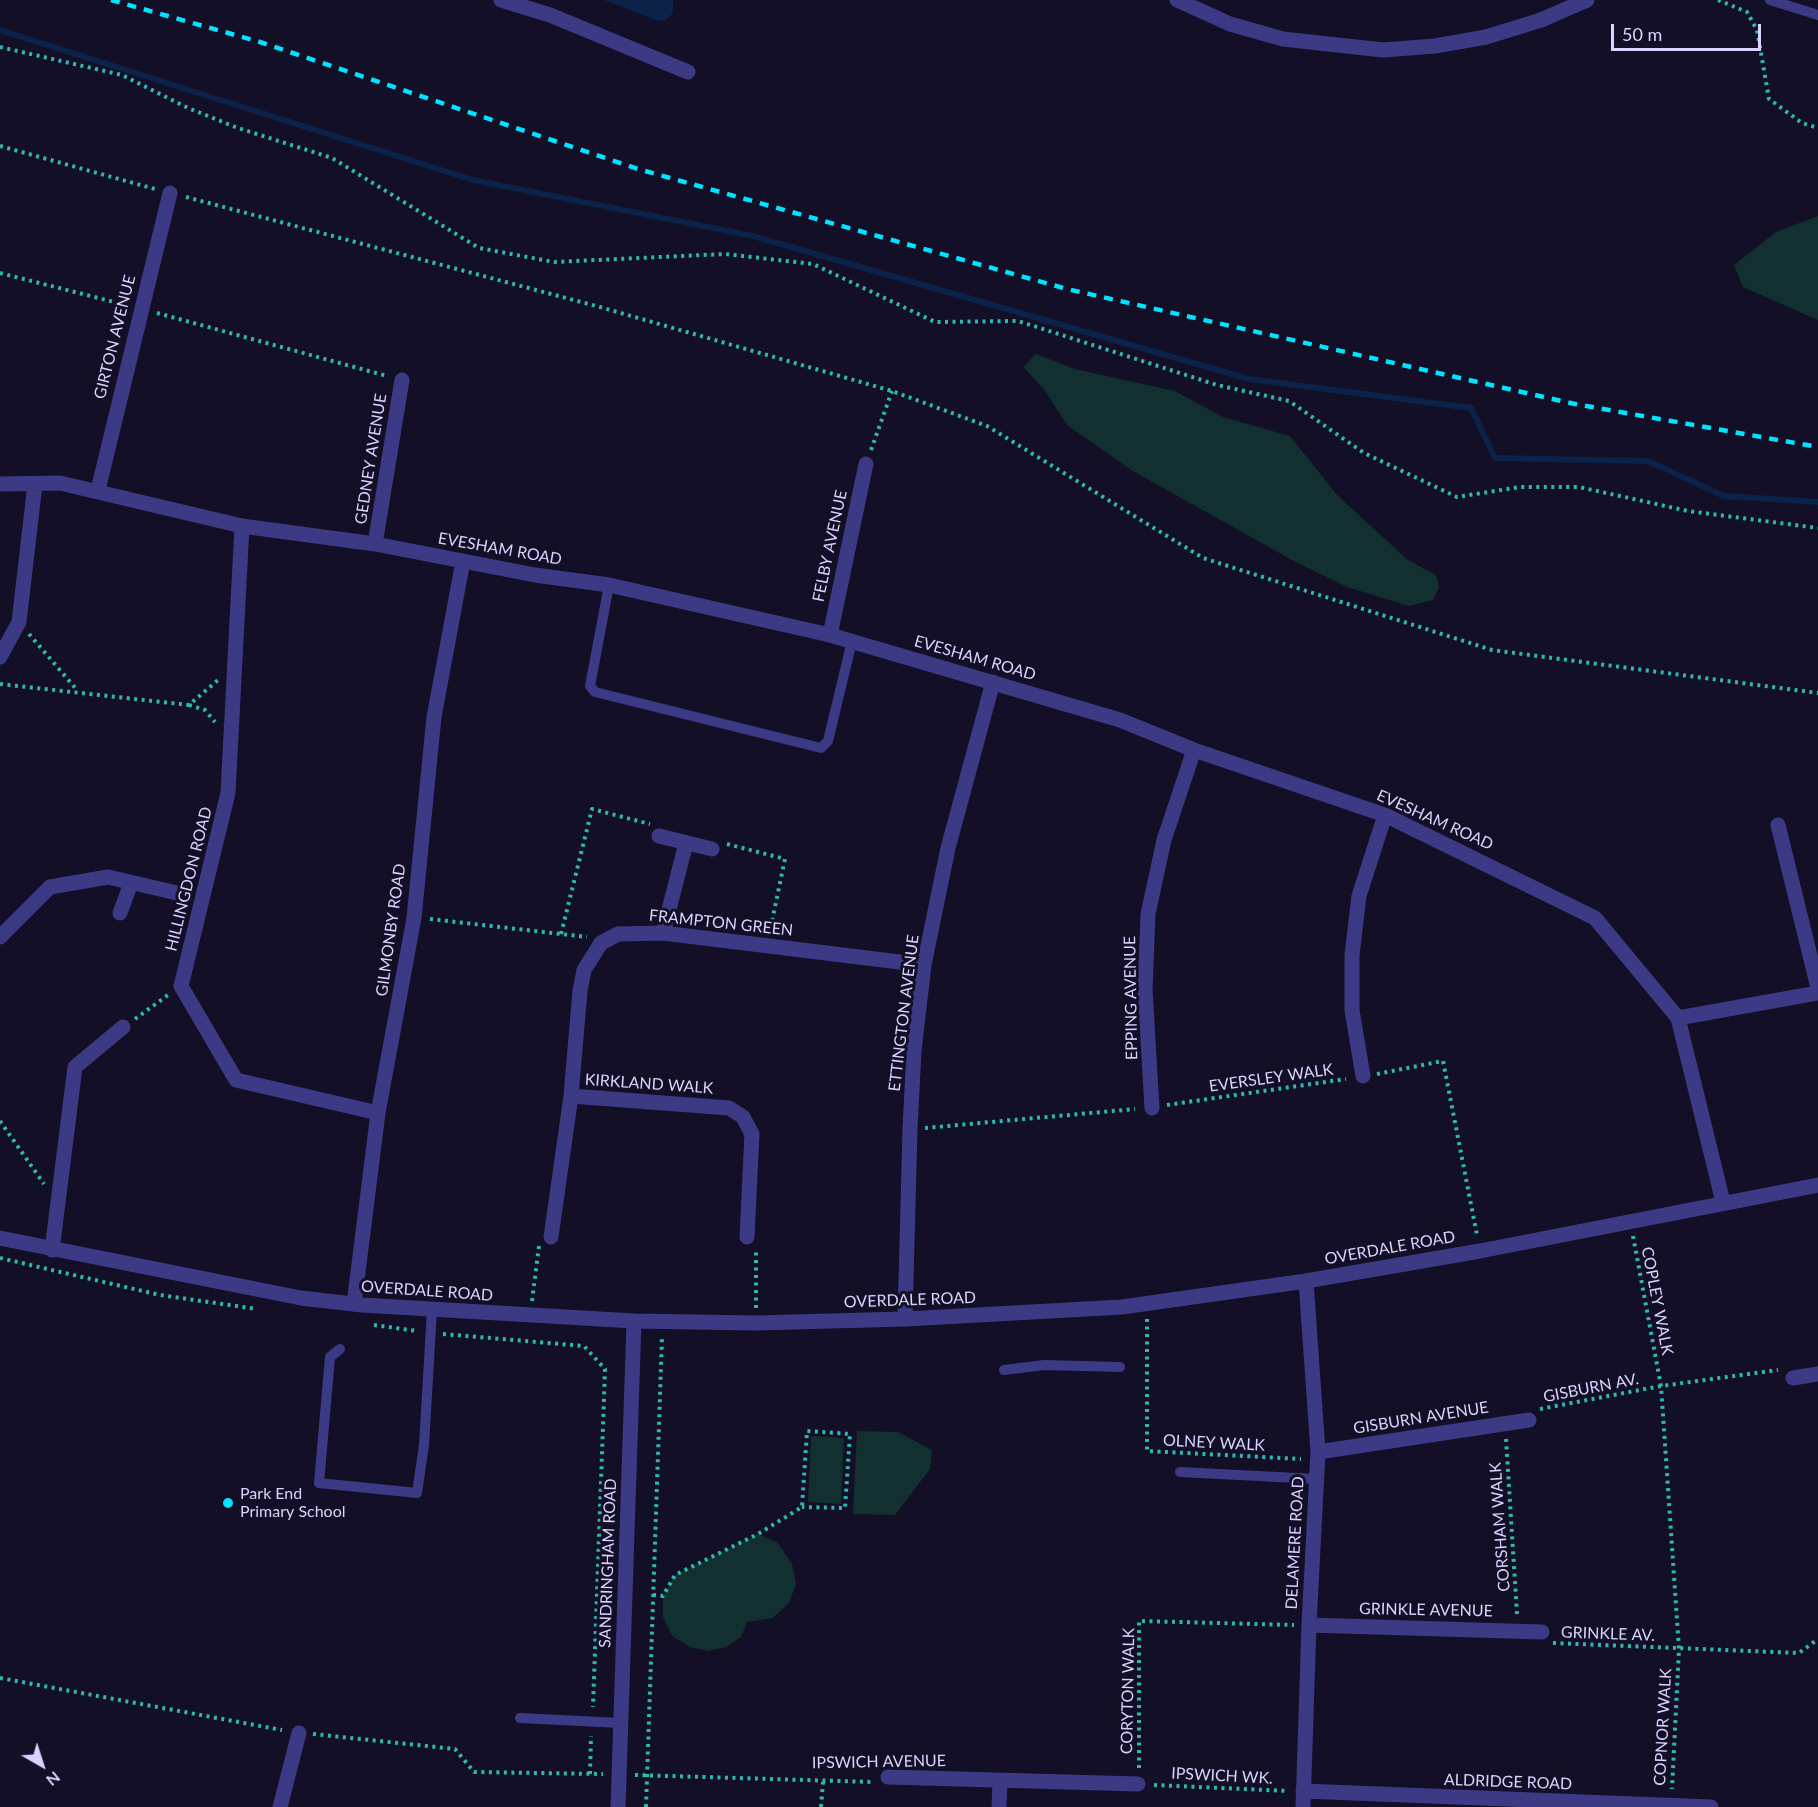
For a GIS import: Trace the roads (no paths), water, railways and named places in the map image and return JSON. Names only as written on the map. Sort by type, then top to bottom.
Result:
[{"type":"street","points":[[501,0],[550,15],[688,72]]},
{"type":"street","points":[[550,15],[556,0]]},
{"type":"street","points":[[1177,0],[1230,24],[1283,39],[1383,50],[1435,46],[1486,37],[1542,20],[1585,1]]},
{"type":"street","name":"GIRTON AVENUE","points":[[98,490],[170,193]]},
{"type":"street","name":"GEDNEY AVENUE","points":[[375,544],[402,380]]},
{"type":"street","name":"FELBY AVENUE","points":[[830,635],[866,464]]},
{"type":"street","name":"EVESHAM ROAD","points":[[0,484],[60,483],[98,490],[242,526],[375,544],[609,585],[830,635],[1120,720],[1194,750],[1385,815],[1595,918],[1678,1018],[1723,1202]]},
{"type":"street","points":[[0,657],[20,622],[35,484]]},
{"type":"street","name":"HILLINGDON ROAD","points":[[242,526],[228,793],[181,986],[236,1080],[378,1113]]},
{"type":"street","name":"GILMONBY ROAD","points":[[354,1304],[378,1113],[414,918],[434,717],[463,561]]},
{"type":"street","name":"ETTINGTON AVENUE","points":[[905,1319],[914,1051],[924,965],[948,848],[993,682]]},
{"type":"street","name":"EPPING AVENUE","points":[[1152,1108],[1145,988],[1148,914],[1164,840],[1194,750]]},
{"type":"street","points":[[1363,1076],[1352,1010],[1352,955],[1359,896],[1385,815]]},
{"type":"street","points":[[1778,825],[1818,988]]},
{"type":"street","points":[[659,836],[712,849]]},
{"type":"street","points":[[663,933],[686,843]]},
{"type":"street","points":[[0,937],[50,887],[108,877],[177,893]]},
{"type":"street","points":[[120,913],[131,883]]},
{"type":"street","name":"FRAMPTON GREEN","points":[[551,1237],[571,1096],[580,991],[584,970],[591,955],[601,943],[618,934],[663,933],[924,965]]},
{"type":"street","points":[[1678,1018],[1818,993]]},
{"type":"street","points":[[52,1250],[75,1067],[123,1027]]},
{"type":"street","name":"KIRKLAND WALK","points":[[571,1096],[729,1108],[743,1117],[752,1134],[747,1238]]},
{"type":"street","name":"OVERDALE ROAD","points":[[0,1238],[301,1298],[354,1304],[662,1322],[756,1323],[905,1319],[1147,1303],[1306,1281],[1480,1251],[1818,1185]]},
{"type":"street","name":"DELAMERE ROAD","points":[[1303,1799],[1318,1452],[1306,1281]]},
{"type":"street","name":"SANDRINGHAM ROAD","points":[[618,1807],[634,1321]]},
{"type":"street","points":[[1793,1378],[1818,1374]]},
{"type":"street","name":"GISBURN AVENUE","points":[[1318,1452],[1529,1419]]},
{"type":"street","name":"GRINKLE AVENUE","points":[[1309,1625],[1542,1632]]},
{"type":"street","points":[[280,1807],[299,1733]]},
{"type":"street","name":"IPSWICH AVENUE","points":[[888,1777],[1138,1784]]},
{"type":"street","points":[[999,1807],[1000,1781]]},
{"type":"street","name":"ALDRIDGE ROAD","points":[[1303,1799],[1711,1807]]},
{"type":"lane","points":[[1770,0],[1818,15]]},
{"type":"lane","points":[[609,585],[590,686],[595,692],[821,748],[828,741],[852,641]]},
{"type":"lane","points":[[340,1349],[330,1357],[319,1483],[417,1493],[424,1445],[432,1310]]},
{"type":"lane","points":[[1004,1370],[1044,1365],[1120,1366]]},
{"type":"lane","points":[[1180,1472],[1317,1479]]},
{"type":"lane","points":[[520,1718],[621,1723]]},
{"type":"water","points":[[604,0],[673,0],[673,13],[666,20],[658,21]]},
{"type":"waterway","points":[[0,30],[473,180],[753,236],[1249,379],[1471,408],[1495,458],[1648,461],[1724,496],[1818,502]]},
{"type":"railway","points":[[111,0],[260,42],[638,169],[1067,289],[1575,404],[1818,447]]},
{"type":"place","name":"Park End Primary School","points":[[228,1503]]}]
